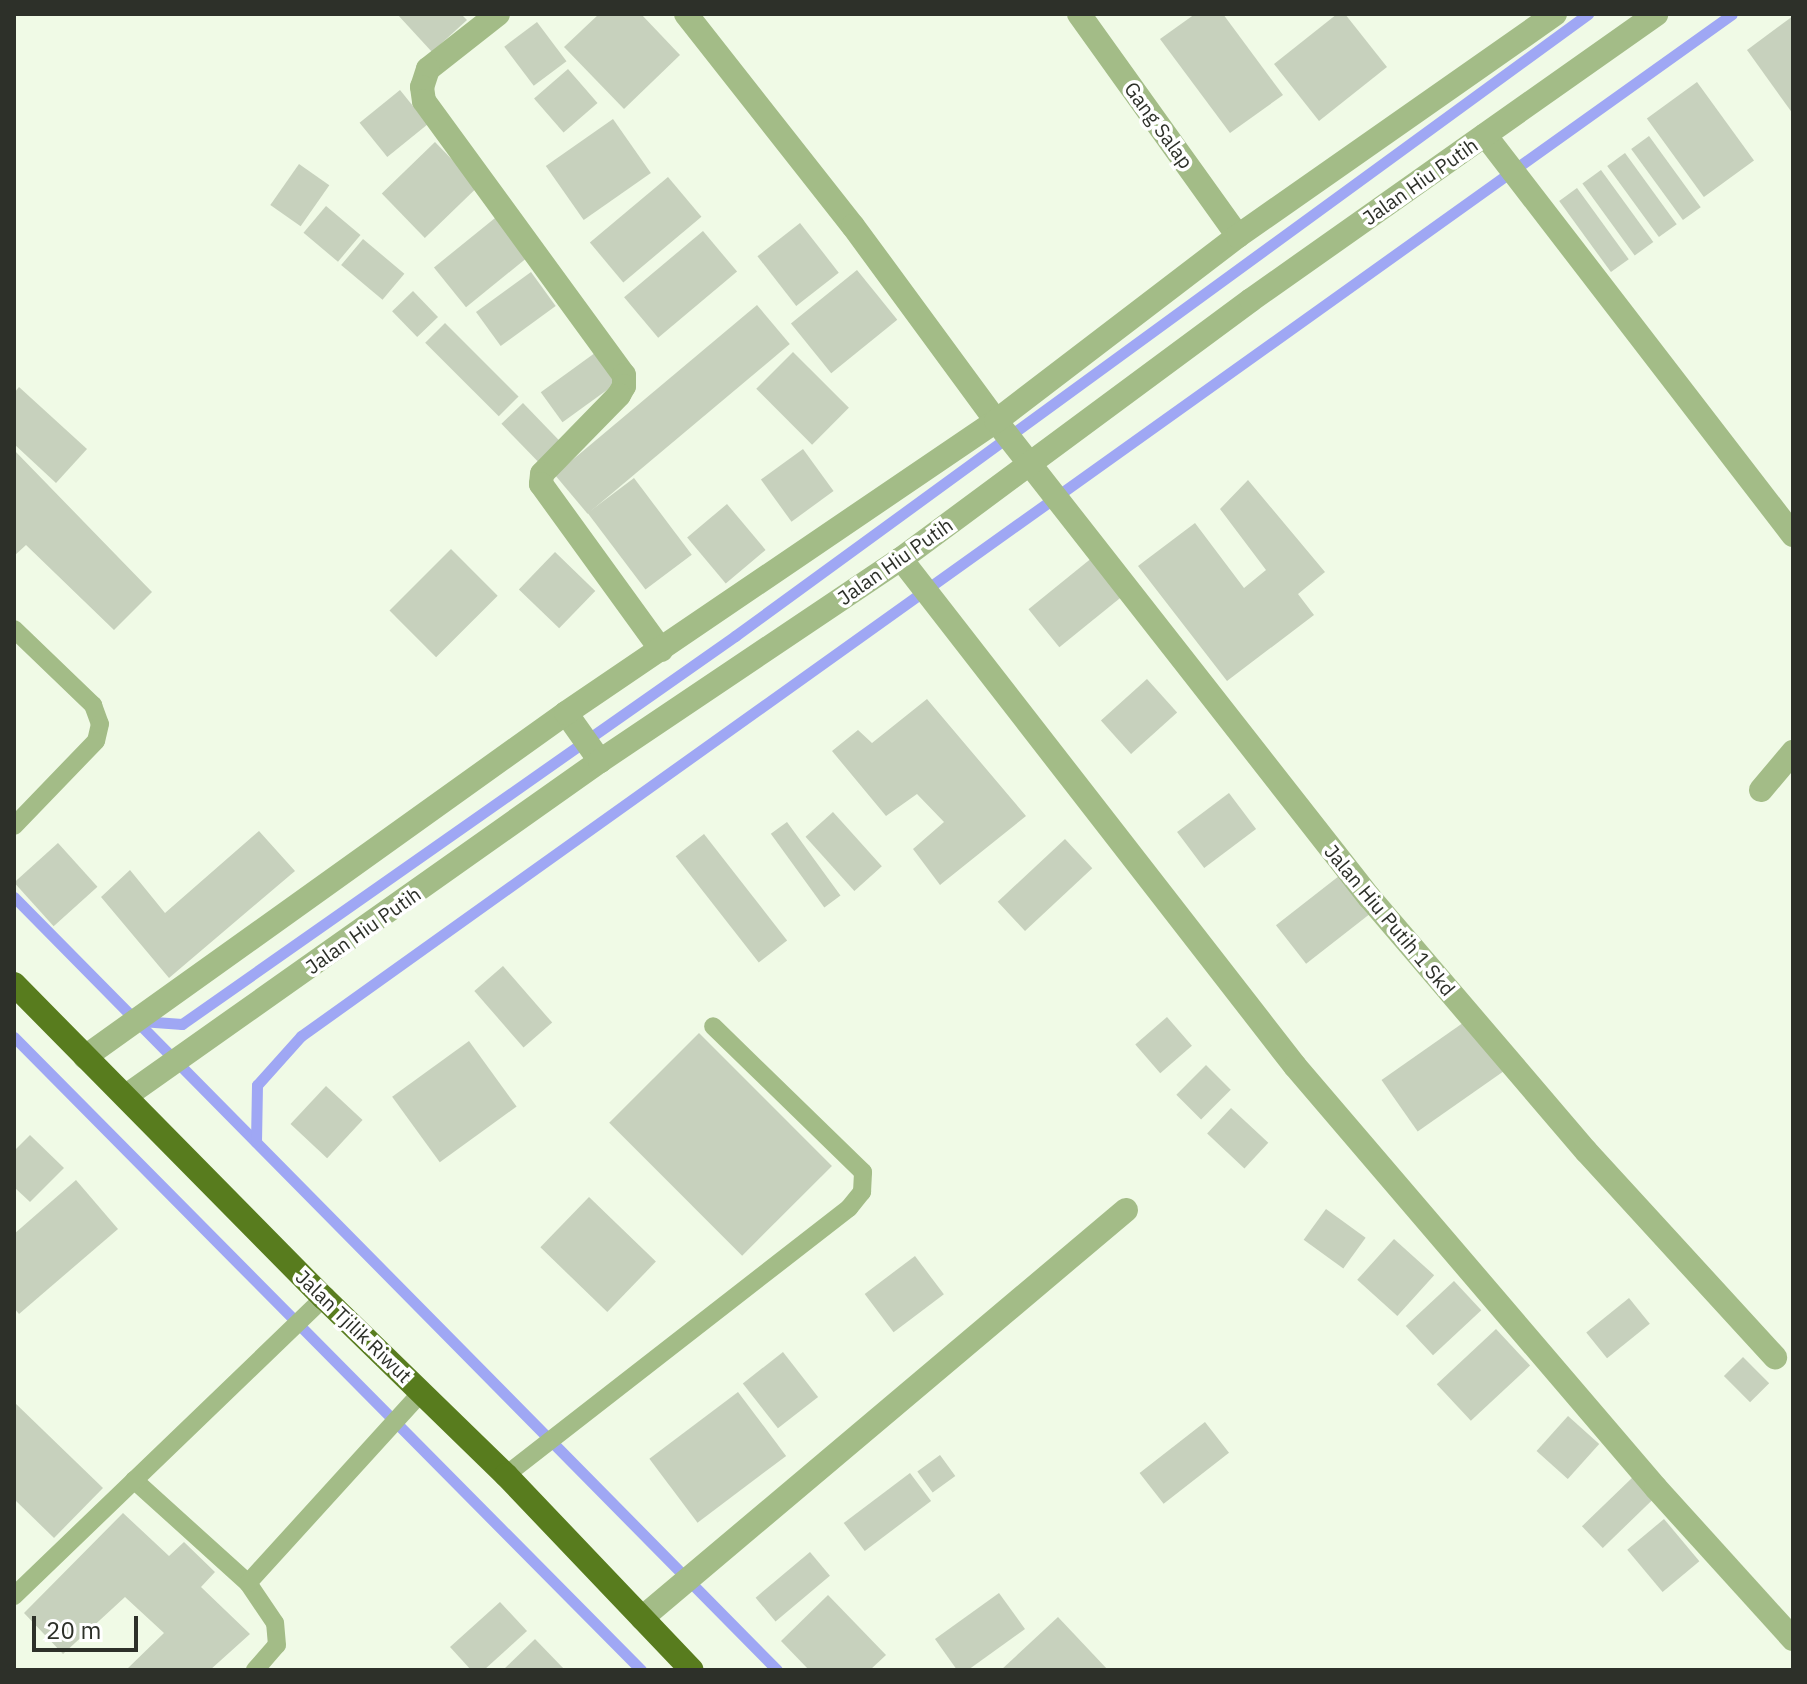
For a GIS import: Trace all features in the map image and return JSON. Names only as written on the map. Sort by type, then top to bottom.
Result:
[{"type":"highway","name":"Jalan Tjilik Riwut","points":[[14,984],[324,1298],[506,1475],[692,1670]]},
{"type":"street","points":[[498,14],[428,69],[422,87],[424,101],[624,375],[624,386],[619,395],[542,474],[541,484],[661,650]]},
{"type":"street","name":"Jalan Hiu Putih 1 Skd","points":[[686,14],[853,226],[996,421],[1369,897],[1586,1151],[1775,1357]]},
{"type":"street","name":"Gang Salap","points":[[1079,14],[1238,236]]},
{"type":"street","points":[[85,1057],[566,713],[996,421],[1238,236],[1555,14]]},
{"type":"street","name":"Jalan Hiu Putih","points":[[126,1096],[600,761],[901,559],[1029,463],[1656,14]]},
{"type":"street","points":[[1485,135],[1793,535]]},
{"type":"street","points":[[901,559],[1295,1066],[1656,1488],[1793,1639]]},
{"type":"street","points":[[566,713],[600,761]]},
{"type":"street","points":[[1761,790],[1793,752]]},
{"type":"street","points":[[642,1618],[1126,1210]]},
{"type":"lane","points":[[14,629],[93,705],[100,724],[96,741],[14,826]]},
{"type":"lane","points":[[506,1475],[849,1208],[862,1192],[863,1172],[713,1026]]},
{"type":"lane","points":[[14,1596],[324,1298]]},
{"type":"lane","points":[[248,1583],[422,1392]]},
{"type":"lane","points":[[134,1480],[248,1583],[275,1623],[277,1645],[255,1670]]},
{"type":"building","points":[[397,14],[461,14],[467,20],[432,52]]},
{"type":"building","points":[[599,14],[641,14],[680,55],[624,109],[564,47]]},
{"type":"building","points":[[1195,14],[1223,14],[1283,95],[1230,133],[1160,39]]},
{"type":"building","points":[[1337,14],[1345,14],[1387,67],[1319,121],[1274,64]]},
{"type":"building","points":[[1793,16],[1793,114],[1747,50]]},
{"type":"building","points":[[537,22],[566,61],[534,86],[504,47]]},
{"type":"building","points":[[568,69],[598,103],[564,132],[534,99]]},
{"type":"building","points":[[1697,82],[1754,160],[1704,197],[1647,118]]},
{"type":"building","points":[[400,90],[428,124],[387,157],[360,123]]},
{"type":"building","points":[[613,119],[651,173],[584,220],[546,166]]},
{"type":"building","points":[[1649,136],[1701,207],[1683,220],[1631,149]]},
{"type":"building","points":[[435,142],[478,187],[425,238],[382,193]]},
{"type":"building","points":[[1625,153],[1677,224],[1659,237],[1607,166]]},
{"type":"building","points":[[299,164],[329,185],[301,226],[270,205]]},
{"type":"building","points":[[1601,170],[1653,242],[1635,256],[1582,184]]},
{"type":"building","points":[[668,177],[701,217],[623,282],[590,243]]},
{"type":"building","points":[[1577,188],[1629,259],[1611,272],[1559,201]]},
{"type":"building","points":[[326,206],[360,235],[338,262],[304,233]]},
{"type":"building","points":[[500,214],[532,254],[466,307],[434,267]]},
{"type":"building","points":[[800,223],[839,273],[796,306],[757,256]]},
{"type":"building","points":[[703,231],[737,272],[658,338],[624,297]]},
{"type":"building","points":[[363,239],[404,274],[383,300],[341,265]]},
{"type":"building","points":[[857,270],[897,320],[831,373],[791,323]]},
{"type":"building","points":[[531,272],[556,306],[501,346],[476,312]]},
{"type":"building","points":[[413,291],[438,317],[417,337],[392,311]]},
{"type":"building","points":[[757,305],[790,344],[588,514],[555,475]]},
{"type":"building","points":[[445,323],[519,397],[499,416],[425,343]]},
{"type":"building","points":[[599,350],[621,380],[562,422],[541,392]]},
{"type":"building","points":[[793,352],[849,408],[812,445],[756,389]]},
{"type":"building","points":[[19,387],[87,449],[56,483],[14,444],[14,393]]},
{"type":"building","points":[[523,403],[563,444],[541,465],[501,424]]},
{"type":"building","points":[[803,449],[834,491],[791,522],[761,480]]},
{"type":"building","points":[[14,450],[152,592],[114,630],[26,545],[14,556]]},
{"type":"building","points":[[634,478],[692,555],[645,590],[588,513]]},
{"type":"building","points":[[1248,480],[1325,572],[1298,594],[1314,615],[1227,681],[1138,566],[1195,523],[1244,588],[1266,570],[1220,509]]},
{"type":"building","points":[[727,504],[766,550],[726,583],[687,537]]},
{"type":"building","points":[[451,549],[498,596],[436,657],[389,611]]},
{"type":"building","points":[[555,552],[595,591],[559,628],[519,589]]},
{"type":"building","points":[[1093,557],[1124,595],[1059,647],[1028,609]]},
{"type":"building","points":[[1147,679],[1177,712],[1131,754],[1101,720]]},
{"type":"building","points":[[927,699],[1026,816],[940,885],[913,849],[944,822],[917,794],[886,816],[832,751],[858,730],[872,743]]},
{"type":"building","points":[[1229,793],[1256,829],[1204,868],[1177,832]]},
{"type":"building","points":[[833,812],[882,866],[854,891],[806,837]]},
{"type":"building","points":[[787,822],[840,896],[824,907],[771,834]]},
{"type":"building","points":[[259,831],[295,871],[169,978],[101,897],[130,870],[165,913]]},
{"type":"building","points":[[704,834],[787,940],[759,963],[676,856]]},
{"type":"building","points":[[1065,839],[1092,868],[1025,931],[998,902]]},
{"type":"building","points":[[58,843],[97,887],[54,926],[14,882]]},
{"type":"building","points":[[1339,876],[1369,915],[1306,964],[1276,925]]},
{"type":"building","points":[[503,966],[552,1023],[524,1048],[474,991]]},
{"type":"building","points":[[1167,1017],[1192,1046],[1160,1073],[1135,1045]]},
{"type":"building","points":[[1470,1018],[1506,1070],[1418,1132],[1382,1080]]},
{"type":"building","points":[[699,1033],[832,1166],[742,1256],[609,1123]]},
{"type":"building","points":[[469,1041],[517,1107],[440,1162],[392,1097]]},
{"type":"building","points":[[1206,1065],[1231,1090],[1201,1119],[1176,1095]]},
{"type":"building","points":[[326,1086],[363,1120],[327,1158],[291,1124]]},
{"type":"building","points":[[1231,1108],[1268,1143],[1244,1168],[1207,1134]]},
{"type":"building","points":[[30,1135],[64,1168],[30,1202],[14,1187],[14,1151]]},
{"type":"building","points":[[76,1180],[118,1229],[19,1314],[14,1308],[14,1234]]},
{"type":"building","points":[[589,1197],[656,1262],[607,1312],[540,1247]]},
{"type":"building","points":[[1326,1209],[1366,1238],[1343,1269],[1304,1240]]},
{"type":"building","points":[[1394,1239],[1434,1275],[1397,1316],[1357,1280]]},
{"type":"building","points":[[915,1256],[944,1294],[894,1332],[865,1294]]},
{"type":"building","points":[[1454,1281],[1481,1310],[1433,1355],[1406,1326]]},
{"type":"building","points":[[1629,1298],[1650,1324],[1607,1358],[1586,1333]]},
{"type":"building","points":[[1496,1329],[1530,1366],[1471,1421],[1437,1384]]},
{"type":"building","points":[[783,1352],[818,1397],[778,1428],[743,1383]]},
{"type":"building","points":[[1743,1357],[1769,1383],[1750,1402],[1724,1376]]},
{"type":"building","points":[[738,1392],[786,1456],[697,1523],[649,1459]]},
{"type":"building","points":[[14,1402],[103,1488],[54,1538],[14,1499]]},
{"type":"building","points":[[1568,1416],[1599,1444],[1568,1479],[1537,1451]]},
{"type":"building","points":[[1205,1422],[1229,1453],[1164,1504],[1140,1473]]},
{"type":"building","points":[[940,1455],[955,1476],[933,1492],[917,1471]]},
{"type":"building","points":[[910,1473],[931,1501],[865,1551],[844,1523]]},
{"type":"building","points":[[1633,1477],[1654,1499],[1603,1548],[1582,1526]]},
{"type":"building","points":[[123,1513],[169,1556],[184,1542],[215,1572],[201,1587],[250,1634],[210,1670],[126,1670],[164,1633],[125,1597],[63,1654],[24,1613]]},
{"type":"building","points":[[1664,1519],[1699,1561],[1663,1592],[1627,1550]]},
{"type":"building","points":[[810,1552],[830,1576],[776,1621],[756,1598]]},
{"type":"building","points":[[999,1593],[1025,1629],[968,1670],[957,1670],[935,1639]]},
{"type":"building","points":[[828,1595],[886,1655],[870,1670],[809,1670],[781,1641]]},
{"type":"building","points":[[500,1602],[527,1631],[484,1670],[471,1670],[450,1647]]},
{"type":"building","points":[[1058,1617],[1108,1670],[1001,1670]]},
{"type":"building","points":[[535,1639],[565,1670],[503,1670]]},
{"type":"waterway","points":[[141,1021],[182,1024],[735,636],[1588,14]]},
{"type":"waterway","points":[[256,1142],[257,1085],[301,1036],[1732,14]]},
{"type":"waterway","points":[[14,897],[777,1670]]},
{"type":"waterway","points":[[14,1037],[641,1670]]}]
